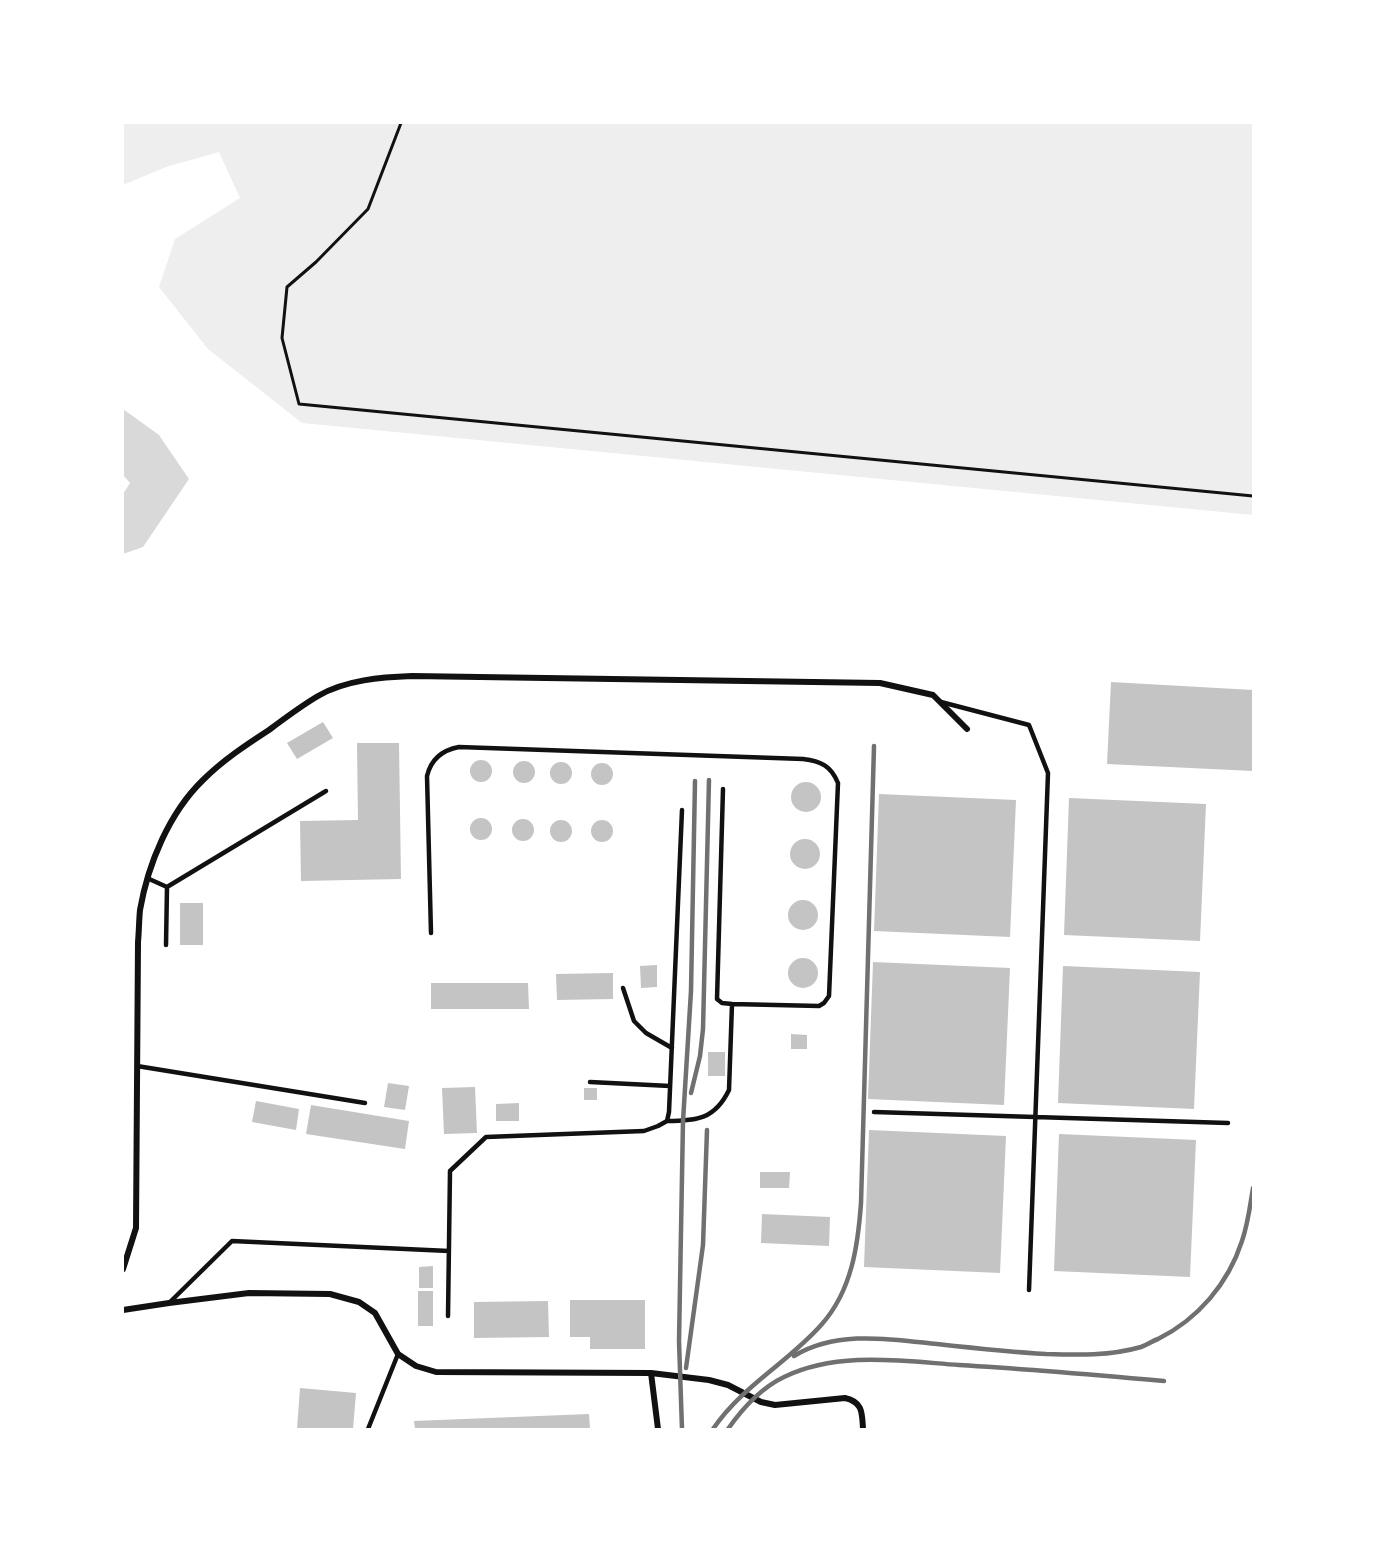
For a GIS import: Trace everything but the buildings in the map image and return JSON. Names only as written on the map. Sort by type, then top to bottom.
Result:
[{"type":"street","points":[[123,1269],[136,1228],[139,922],[147,878],[161,842],[181,807],[202,781],[232,756],[320,695],[354,682],[384,677],[412,676],[880,683],[933,695],[967,729]]},
{"type":"street","points":[[123,1310],[249,1293],[330,1294],[358,1302],[375,1313],[398,1354],[416,1366],[436,1372],[651,1373],[709,1380],[728,1385],[761,1402],[775,1405],[845,1398],[853,1400],[859,1406],[863,1429]]},
{"type":"street","points":[[651,1373],[658,1429]]},
{"type":"lane","points":[[941,702],[1029,725],[1048,773],[1029,1290]]},
{"type":"lane","points":[[431,933],[427,776],[429,766],[441,753],[450,749],[459,747],[818,761],[828,767],[838,783],[829,996],[819,1006],[732,1004],[722,1003],[717,999],[723,789]]},
{"type":"lane","points":[[167,887],[326,792]]},
{"type":"lane","points":[[667,1121],[682,810]]},
{"type":"lane","points":[[147,878],[167,887]]},
{"type":"lane","points":[[166,945],[167,887]]},
{"type":"lane","points":[[623,988],[634,1021],[646,1033],[672,1048]]},
{"type":"lane","points":[[448,1316],[450,1171],[486,1137],[644,1131],[667,1121],[703,1118],[714,1111],[729,1090],[732,1004]]},
{"type":"lane","points":[[137,1066],[365,1103]]},
{"type":"lane","points":[[590,1082],[670,1086]]},
{"type":"lane","points":[[874,1112],[1228,1123]]},
{"type":"lane","points":[[168,1303],[232,1241],[449,1251]]},
{"type":"lane","points":[[368,1429],[398,1354]]},
{"type":"path","points":[[401,123],[368,209],[316,262],[287,287],[282,338],[299,404],[1253,496]]},
{"type":"shaded area","points":[[123,123],[1253,123],[1253,515],[302,423],[208,349],[159,287],[175,239],[240,198],[219,152],[166,167],[123,185]]},
{"type":"shaded area","points":[[123,409],[159,435],[189,479],[143,547],[123,554],[123,494],[130,483],[123,475]]},
{"type":"railway","points":[[713,1429],[738,1399],[822,1324],[840,1297],[852,1266],[861,1203],[874,746]]},
{"type":"railway","points":[[691,1093],[700,1056],[703,1029],[709,780]]},
{"type":"railway","points":[[682,1429],[679,1341],[683,1121],[691,991],[695,781]]},
{"type":"railway","points":[[686,1368],[703,1245],[707,1130]]},
{"type":"railway","points":[[794,1356],[828,1342],[864,1338],[1046,1354],[1082,1355],[1141,1347],[1173,1331],[1186,1321],[1210,1299],[1220,1286],[1229,1272],[1242,1241],[1253,1188]]},
{"type":"railway","points":[[728,1429],[753,1400],[784,1377],[805,1369],[848,1361],[892,1360],[1164,1381]]}]
